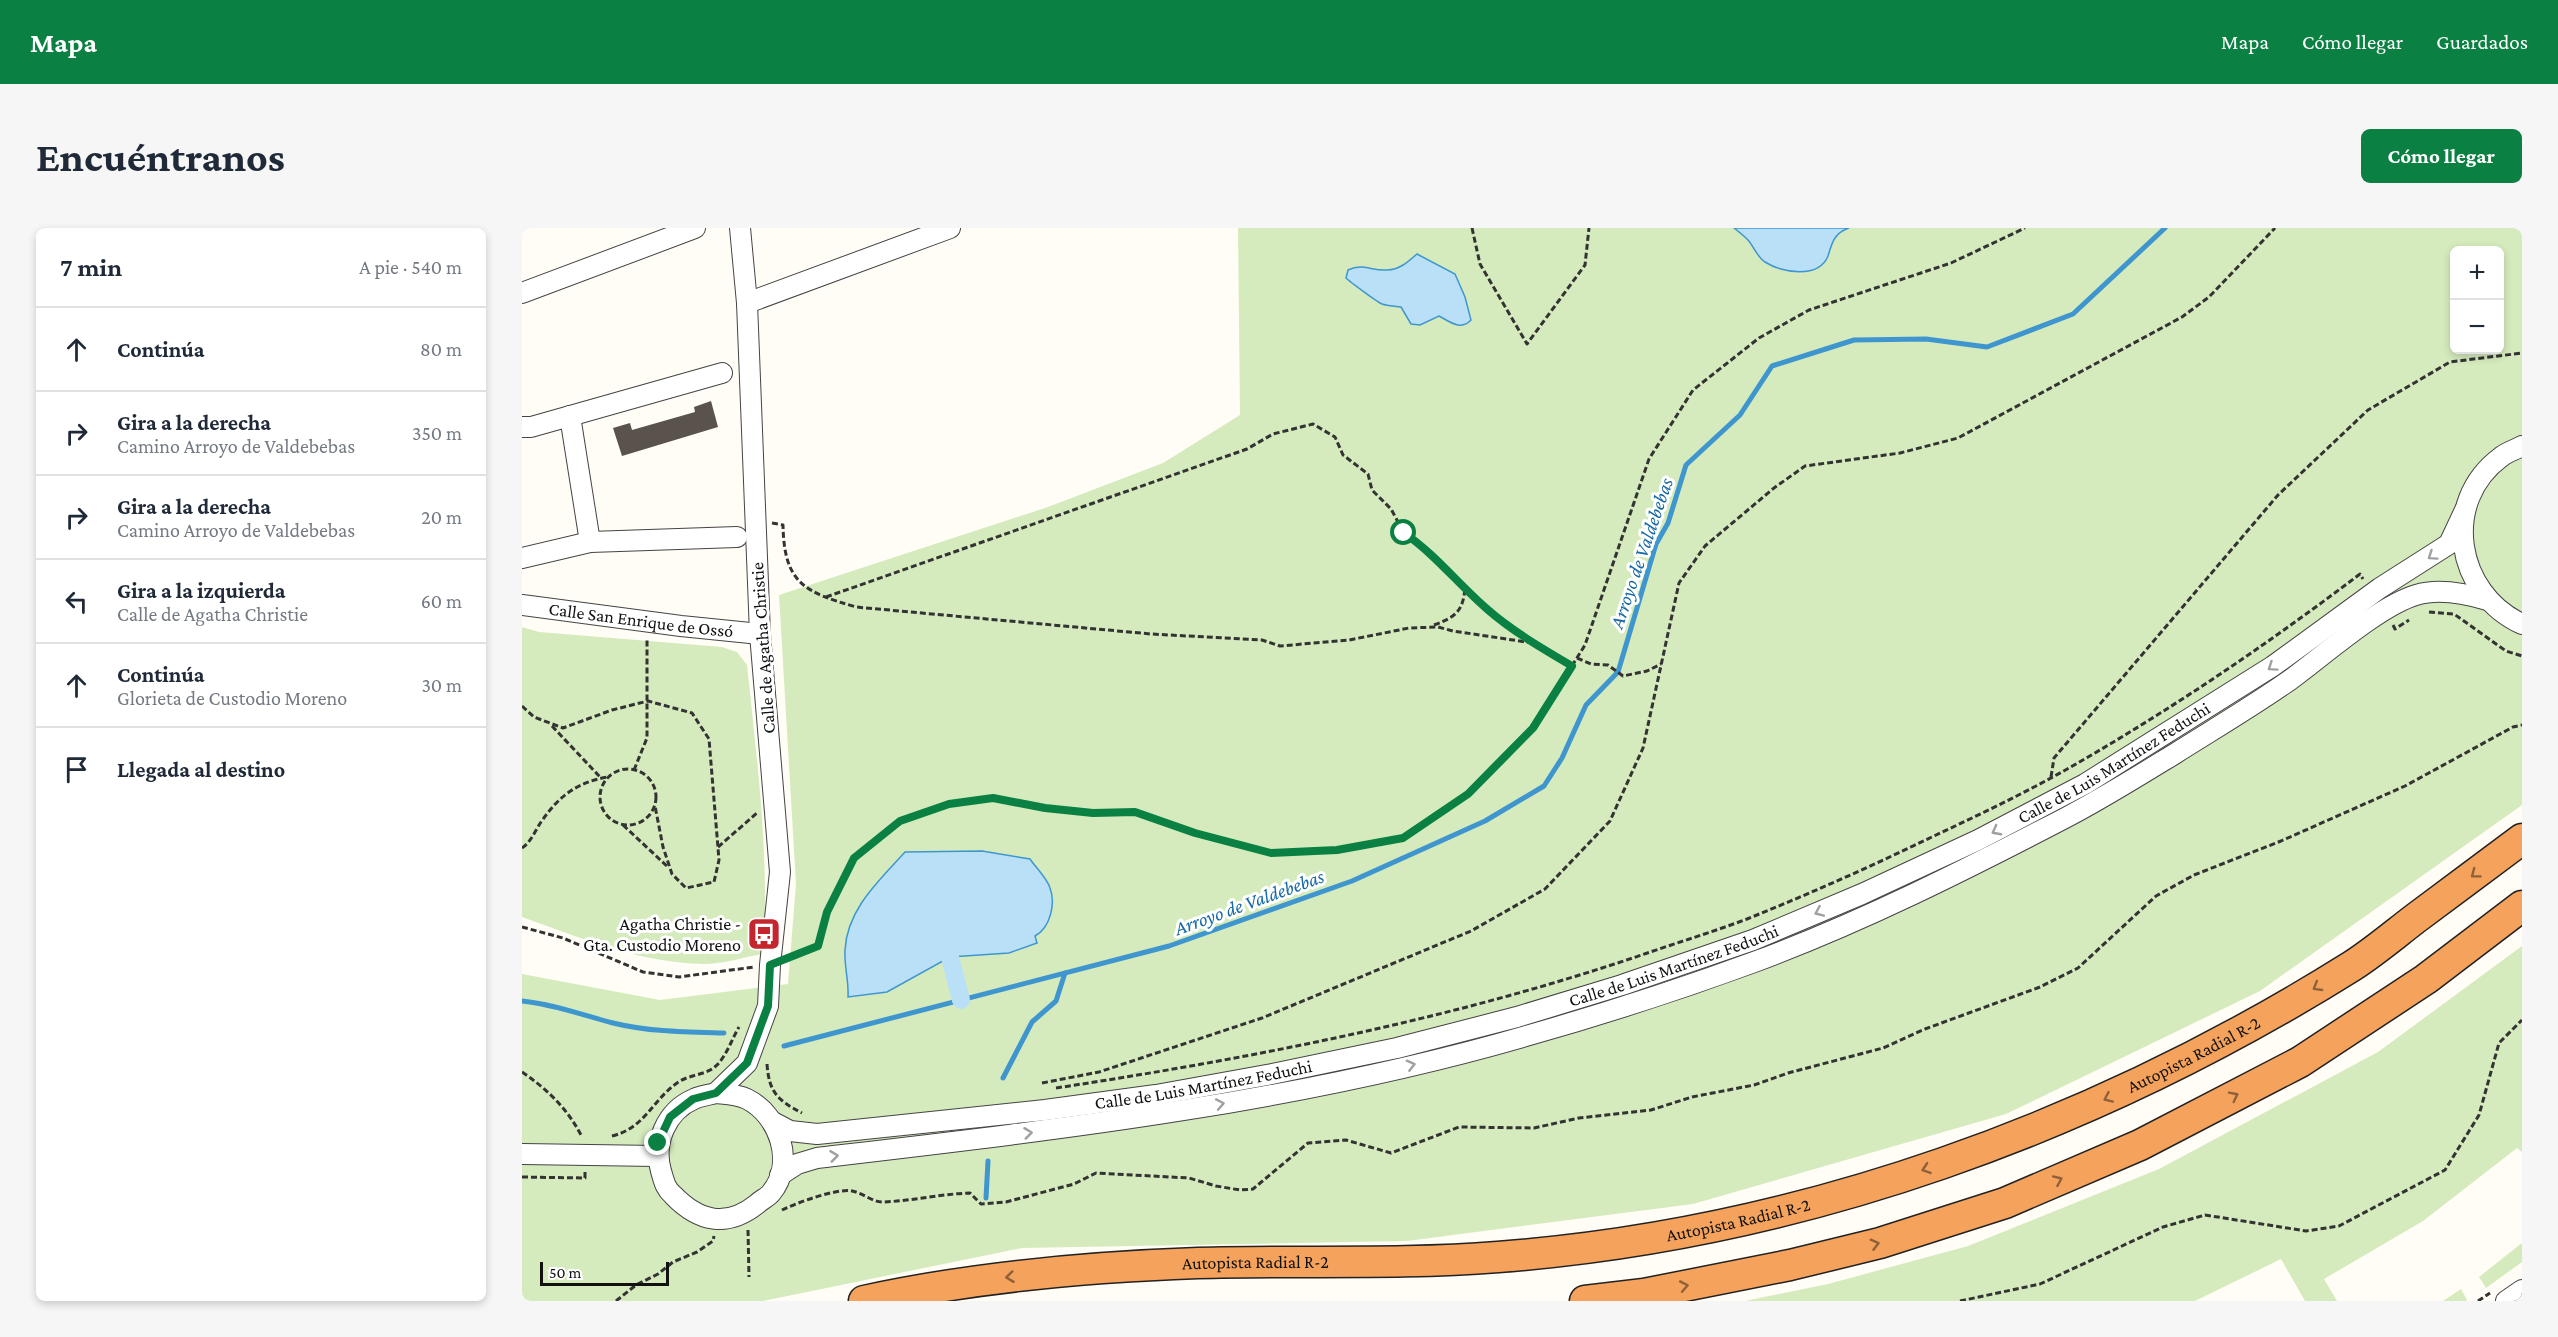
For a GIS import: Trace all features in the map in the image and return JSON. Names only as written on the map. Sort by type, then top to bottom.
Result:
[{"type":"highway","name":"Autopista Radial R-2","points":[[864,1301],[944,1285],[1068,1271],[1198,1263],[1378,1262],[1499,1257],[1641,1240],[1760,1217],[1856,1191],[1926,1169],[2051,1123],[2150,1079],[2209,1049],[2357,963],[2522,839]]},
{"type":"highway","points":[[1585,1301],[1644,1294],[1790,1265],[1880,1243],[2005,1203],[2140,1145],[2300,1062],[2426,979],[2522,906]]},
{"type":"street","points":[[522,292],[695,228]]},
{"type":"street","name":"Calle de Agatha Christie","points":[[716,1093],[747,1063],[768,1006],[780,872],[760,634],[747,303],[740,228]]},
{"type":"street","points":[[747,303],[950,228]]},
{"type":"street","points":[[522,427],[531,427],[722,373]]},
{"type":"street","points":[[570,416],[590,542]]},
{"type":"street","name":"Calle de Luis Martínez Feduchi","points":[[767,1115],[790,1131],[817,1134],[1045,1110],[1167,1093],[1397,1048],[1517,1017],[1622,985],[1753,940],[1862,894],[1978,840],[2085,784],[2273,666],[2380,588],[2449,544],[2479,481],[2501,457],[2522,446]]},
{"type":"street","points":[[2465,510],[2462,542],[2470,573],[2487,600],[2507,617],[2522,624]]},
{"type":"street","points":[[522,558],[590,542],[737,537]]},
{"type":"street","name":"Calle de Luis Martínez Feduchi","points":[[780,1175],[797,1164],[817,1158],[1159,1116],[1276,1094],[1401,1068],[1629,1005],[1760,960],[1870,913],[1988,858],[2096,802],[2285,683],[2391,606],[2419,593],[2458,592],[2487,600]]},
{"type":"street","name":"Calle San Enrique de Ossó","points":[[522,605],[646,622],[760,634]]},
{"type":"street","points":[[747,1063],[750,1085],[780,1137],[783,1155],[780,1175],[771,1192],[743,1214],[720,1220],[686,1209],[667,1189],[657,1156],[658,1143],[670,1117],[693,1099],[716,1093],[737,1095],[767,1115]]},
{"type":"street","points":[[522,1154],[657,1156]]},
{"type":"street","points":[[2506,1301],[2522,1290]]},
{"type":"path","points":[[1472,228],[1480,264],[1527,344],[1585,265],[1589,228]]},
{"type":"path","points":[[522,927],[563,938],[643,972],[679,977],[770,965],[818,946],[827,912],[854,858],[900,821],[949,804],[993,798],[1045,808],[1093,813],[1135,812],[1195,833],[1271,853],[1337,850],[1403,838],[1468,794],[1533,728],[1586,645],[1649,459],[1692,390],[1759,338],[1809,310],[1951,263],[2025,228]]},
{"type":"path","points":[[1042,1083],[1099,1072],[1262,1018],[1471,931],[1545,889],[1610,821],[1643,748],[1679,583],[1705,546],[1805,466],[1900,453],[1958,438],[2182,317],[2209,297],[2275,228]]},
{"type":"path","points":[[2051,777],[2054,758],[2271,503],[2368,410],[2450,362],[2522,353]]},
{"type":"path","points":[[825,598],[1247,449],[1273,434],[1313,424],[1335,437],[1343,455],[1368,474],[1372,490],[1391,509],[1404,533],[1425,548],[1488,610],[1533,643],[1572,666]]},
{"type":"path","points":[[756,524],[783,525],[783,544],[790,567],[798,582],[818,596],[856,607],[1140,633],[1262,640],[1280,646],[1349,640],[1409,628],[1430,627],[1533,643]]},
{"type":"path","points":[[1054,1089],[1152,1074],[1392,1026],[1512,996],[1616,964],[1745,920],[1853,874],[1969,820],[2051,777],[2261,648],[2360,574]]},
{"type":"path","points":[[1430,627],[1450,619],[1463,605],[1465,588]]},
{"type":"path","points":[[2420,615],[2428,612],[2454,614],[2506,651],[2522,657]]},
{"type":"path","points":[[2395,629],[2411,618]]},
{"type":"path","points":[[634,770],[646,738],[648,701],[646,622]]},
{"type":"path","points":[[1578,658],[1591,664],[1608,664],[1623,676],[1647,671],[1662,663]]},
{"type":"path","points":[[522,706],[534,717],[552,726],[563,728],[612,710],[648,701],[692,713],[709,739],[719,860],[714,882],[686,888],[672,874],[663,847],[655,806],[655,788],[650,779],[634,770],[625,769],[608,777],[588,780],[564,794],[542,821],[527,845],[522,848]]},
{"type":"path","points":[[780,1210],[805,1200],[851,1190],[879,1202],[918,1200],[944,1194],[970,1193],[981,1204],[1006,1203],[1074,1184],[1096,1173],[1189,1178],[1216,1186],[1240,1190],[1253,1189],[1308,1143],[1346,1140],[1391,1153],[1459,1127],[1534,1128],[1579,1118],[1651,1110],[1692,1097],[1754,1085],[1882,1048],[1925,1029],[2040,987],[2078,968],[2156,896],[2194,875],[2281,841],[2405,786],[2513,727],[2522,725]]},
{"type":"path","points":[[552,726],[602,778]]},
{"type":"path","points":[[608,777],[600,793],[600,802],[609,818],[622,824],[670,869]]},
{"type":"path","points":[[718,848],[774,798]]},
{"type":"path","points":[[622,824],[635,825],[644,821],[655,806]]},
{"type":"path","points":[[1960,1301],[2040,1284],[2163,1227],[2205,1215],[2306,1231],[2339,1226],[2445,1170],[2479,1115],[2499,1043],[2522,1020]]},
{"type":"path","points":[[766,1056],[768,1082],[776,1097],[802,1113],[812,1114]]},
{"type":"path","points":[[522,1072],[544,1088],[573,1118],[586,1143]]},
{"type":"path","points":[[522,1178],[585,1178],[585,1167]]},
{"type":"path","points":[[743,1214],[748,1228],[749,1277]]},
{"type":"path","points":[[616,1301],[636,1285],[658,1275],[674,1262],[697,1252],[713,1240],[720,1220]]},
{"type":"green space","points":[[1238,228],[2522,228],[2522,805],[2260,991],[2006,1114],[1693,1204],[1407,1241],[1022,1248],[763,1301],[522,1301],[522,974],[660,1000],[788,984],[796,884],[779,595],[1048,507],[1163,463],[1240,415]]},
{"type":"green space","points":[[522,627],[539,632],[722,647],[737,652],[747,665],[764,846],[763,954],[711,964],[680,963],[611,948],[522,917]]},
{"type":"green space","points":[[2522,946],[2522,1152],[2517,1148],[2423,1221],[2324,1279],[2337,1301],[2305,1301],[2281,1259],[2195,1301],[1745,1301],[1828,1284],[1968,1246],[2159,1169],[2378,1052]]},
{"type":"green space","points":[[2522,1243],[2522,1262],[2486,1288],[2479,1277]]},
{"type":"green space","points":[[2461,1289],[2466,1301],[2443,1301]]},
{"type":"water","points":[[1734,228],[1849,228],[1834,239],[1823,263],[1817,268],[1800,272],[1781,269],[1765,262],[1748,240]]},
{"type":"water","points":[[1417,254],[1455,274],[1465,297],[1471,320],[1459,325],[1439,316],[1420,325],[1411,324],[1401,307],[1382,304],[1346,278],[1348,270],[1353,268],[1391,270],[1403,265]]},
{"type":"water","points":[[982,851],[1030,859],[1046,881],[1052,894],[1052,908],[1045,927],[1035,936],[1037,943],[1009,953],[950,957],[887,992],[848,997],[845,950],[852,921],[866,896],[905,852]]},
{"type":"building","points":[[711,401],[718,427],[622,456],[613,428],[630,423],[632,430],[695,412],[694,407]]},
{"type":"waterway","name":"Arroyo de Valdebebas","points":[[784,1046],[1169,946],[1352,881],[1485,821],[1544,786],[1562,758],[1586,705],[1618,672],[1656,544],[1668,523],[1686,465],[1740,415],[1772,366],[1854,340],[1926,339],[1987,347],[2073,314],[2165,228]]},
{"type":"waterway","points":[[950,957],[961,1000]]},
{"type":"waterway","points":[[1003,1078],[1032,1022],[1056,1001],[1065,973]]},
{"type":"waterway","name":"Arroyo de Valdebebas","points":[[522,1001],[641,1028],[724,1033]]},
{"type":"waterway","points":[[986,1198],[988,1161]]},
{"type":"place","name":"Agatha Christie - Gta. Custodio Moreno","points":[[764,934]]},
{"type":"route","points":[[658,1143],[670,1117],[693,1099],[716,1093],[747,1063],[768,1006],[770,965],[818,946],[827,912],[854,858],[900,821],[949,804],[993,798],[1045,808],[1093,813],[1135,812],[1195,833],[1271,853],[1337,850],[1403,838],[1468,794],[1533,728],[1572,666],[1533,643],[1488,610],[1425,548],[1404,533]]}]
